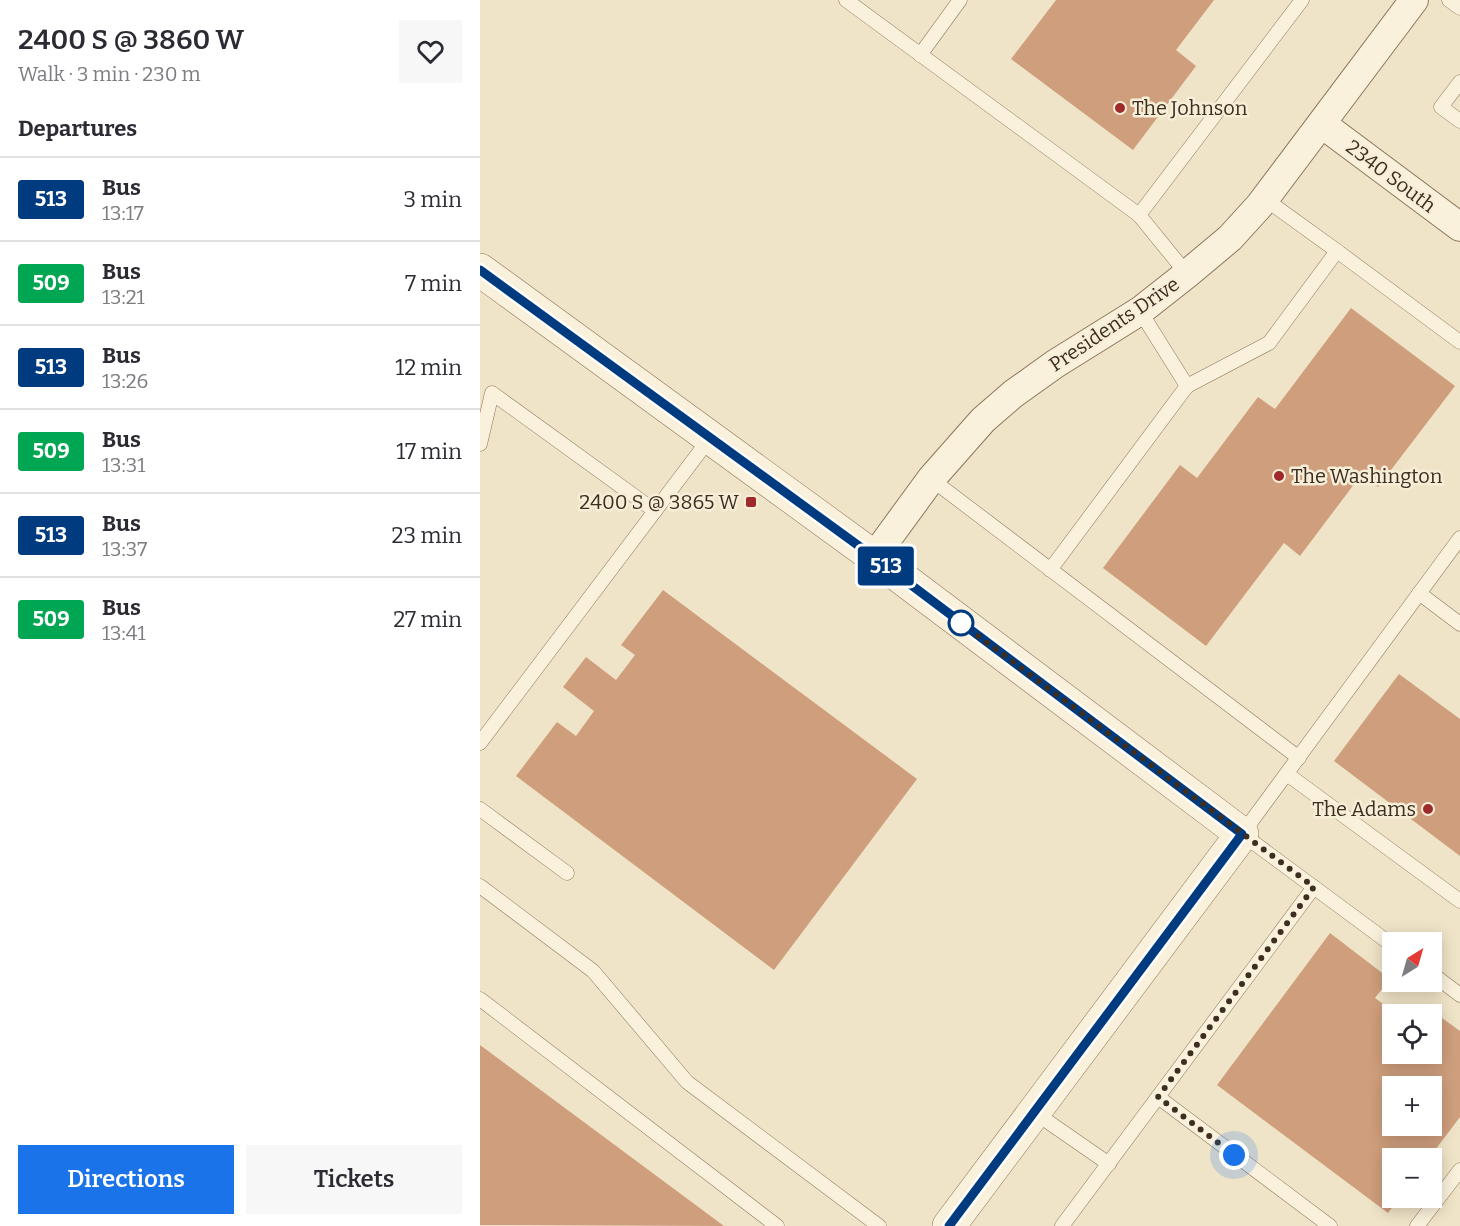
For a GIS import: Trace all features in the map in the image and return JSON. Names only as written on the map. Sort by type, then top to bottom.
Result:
[{"type":"street","name":"Presidents Drive","points":[[874,557],[931,479],[983,420],[1013,394],[1055,364],[1140,311],[1230,238],[1265,199],[1414,0]]},
{"type":"street","name":"2340 South","points":[[1322,124],[1460,227]]},
{"type":"street","points":[[480,270],[874,557],[1242,834],[949,1226]]},
{"type":"lane","points":[[846,0],[1139,215],[1187,274]]},
{"type":"lane","points":[[920,55],[960,0]]},
{"type":"lane","points":[[1139,215],[1302,0]]},
{"type":"lane","points":[[1449,0],[1460,8]]},
{"type":"lane","points":[[1460,82],[1441,107],[1460,121]]},
{"type":"lane","points":[[1265,199],[1460,342]]},
{"type":"lane","points":[[1050,570],[1187,386],[1269,342],[1337,251]]},
{"type":"lane","points":[[1140,311],[1187,386]]},
{"type":"lane","points":[[480,444],[492,393],[655,511]]},
{"type":"lane","points":[[480,743],[710,438]]},
{"type":"lane","points":[[931,479],[1299,758]]},
{"type":"lane","points":[[1382,938],[1242,834],[1460,538]]},
{"type":"lane","points":[[1419,593],[1460,624]]},
{"type":"lane","points":[[1287,774],[1460,901]]},
{"type":"lane","points":[[480,809],[567,873]]},
{"type":"lane","points":[[480,885],[593,971],[687,1082],[879,1226]]},
{"type":"lane","points":[[1062,1226],[1314,887]]},
{"type":"lane","points":[[1442,981],[1460,995]]},
{"type":"lane","points":[[480,999],[777,1226]]},
{"type":"lane","points":[[1158,1097],[1330,1226]]},
{"type":"lane","points":[[1034,1112],[1109,1164]]},
{"type":"lane","points":[[1417,1226],[1460,1170]]},
{"type":"building","name":"The Johnson","points":[[1056,0],[1214,0],[1176,50],[1196,66],[1133,150],[1011,59]]},
{"type":"building","name":"The Washington","points":[[1351,308],[1455,386],[1378,487],[1361,475],[1300,556],[1284,543],[1206,646],[1103,568],[1180,465],[1197,478],[1258,397],[1275,409]]},
{"type":"building","points":[[663,590],[917,779],[774,970],[516,776],[557,722],[576,736],[594,711],[563,687],[586,657],[616,680],[635,655],[621,645]]},
{"type":"building","name":"The Adams","points":[[1399,674],[1460,719],[1460,856],[1334,761]]},
{"type":"building","points":[[1330,933],[1382,973],[1382,989],[1375,998],[1383,1004],[1382,1064],[1442,1064],[1442,1018],[1460,1031],[1460,1117],[1437,1148],[1382,1148],[1382,1208],[1392,1208],[1388,1213],[1217,1085]]},
{"type":"building","points":[[480,1045],[724,1226],[480,1225]]},
{"type":"bus line","name":"513","points":[[480,270],[874,557],[1242,834],[949,1226]]},
{"type":"place","name":"The Johnson","points":[[1120,108]]},
{"type":"place","name":"The Washington","points":[[1279,476]]},
{"type":"place","name":"2400 S @ 3865 W","points":[[751,502]]},
{"type":"place","name":"The Adams","points":[[1428,809]]},
{"type":"route","points":[[961,623],[1314,887],[1158,1097],[1234,1155]]}]
